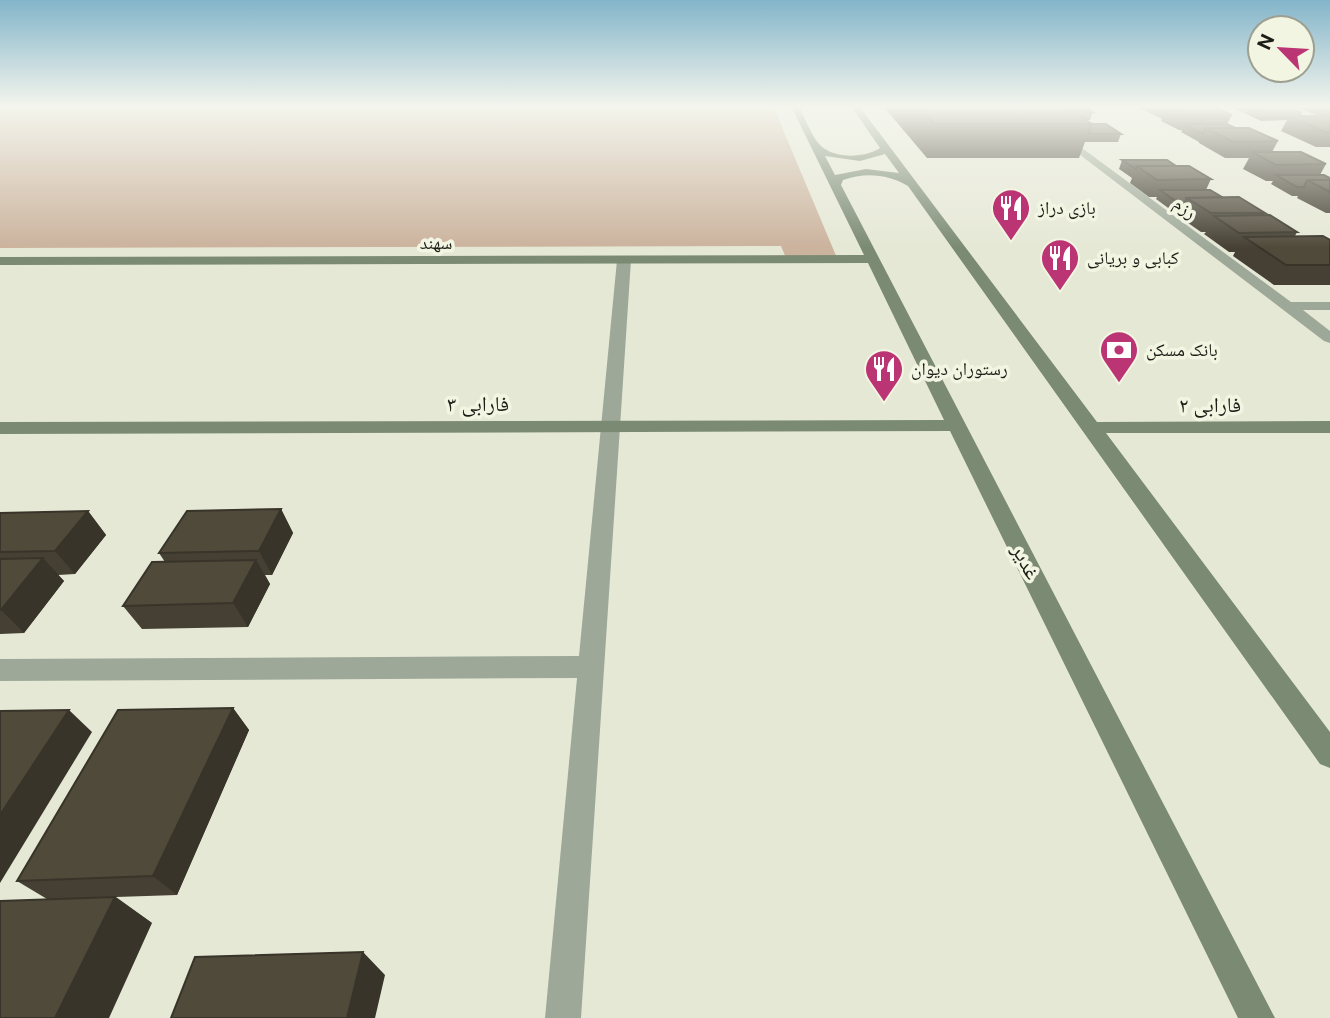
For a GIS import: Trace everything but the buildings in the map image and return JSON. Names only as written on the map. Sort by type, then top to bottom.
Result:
[{"type":"main road","name":"غدیر","points":[[819,154],[1257,1018]]},
{"type":"main road","points":[[829,154],[857,157],[878,154]]},
{"type":"main road","points":[[890,154],[1330,755]]},
{"type":"main road","points":[[835,186],[835,181],[845,175],[866,172],[890,174],[913,185]]},
{"type":"main road","name":"سهند","points":[[0,261],[872,259]]},
{"type":"main road","name":"فارابی ۳","points":[[0,428],[957,425]]},
{"type":"main road","name":"فارابی ۲","points":[[1091,428],[1330,427]]},
{"type":"street","name":"رزم","points":[[1083,154],[1330,338]]},
{"type":"street","points":[[564,1018],[624,260]]},
{"type":"street","points":[[1287,306],[1330,306]]},
{"type":"street","points":[[0,670],[593,667]]},
{"type":"shaded area","points":[[0,154],[793,154],[837,258],[786,258],[781,246],[0,248]]},
{"type":"place","name":"بازی دراز","points":[[1011,242]]},
{"type":"place","name":"کبابی و بریانی","points":[[1060,292]]},
{"type":"place","name":"بانک مسکن","points":[[1119,384]]},
{"type":"place","name":"رستوران دیوان","points":[[884,403]]}]
